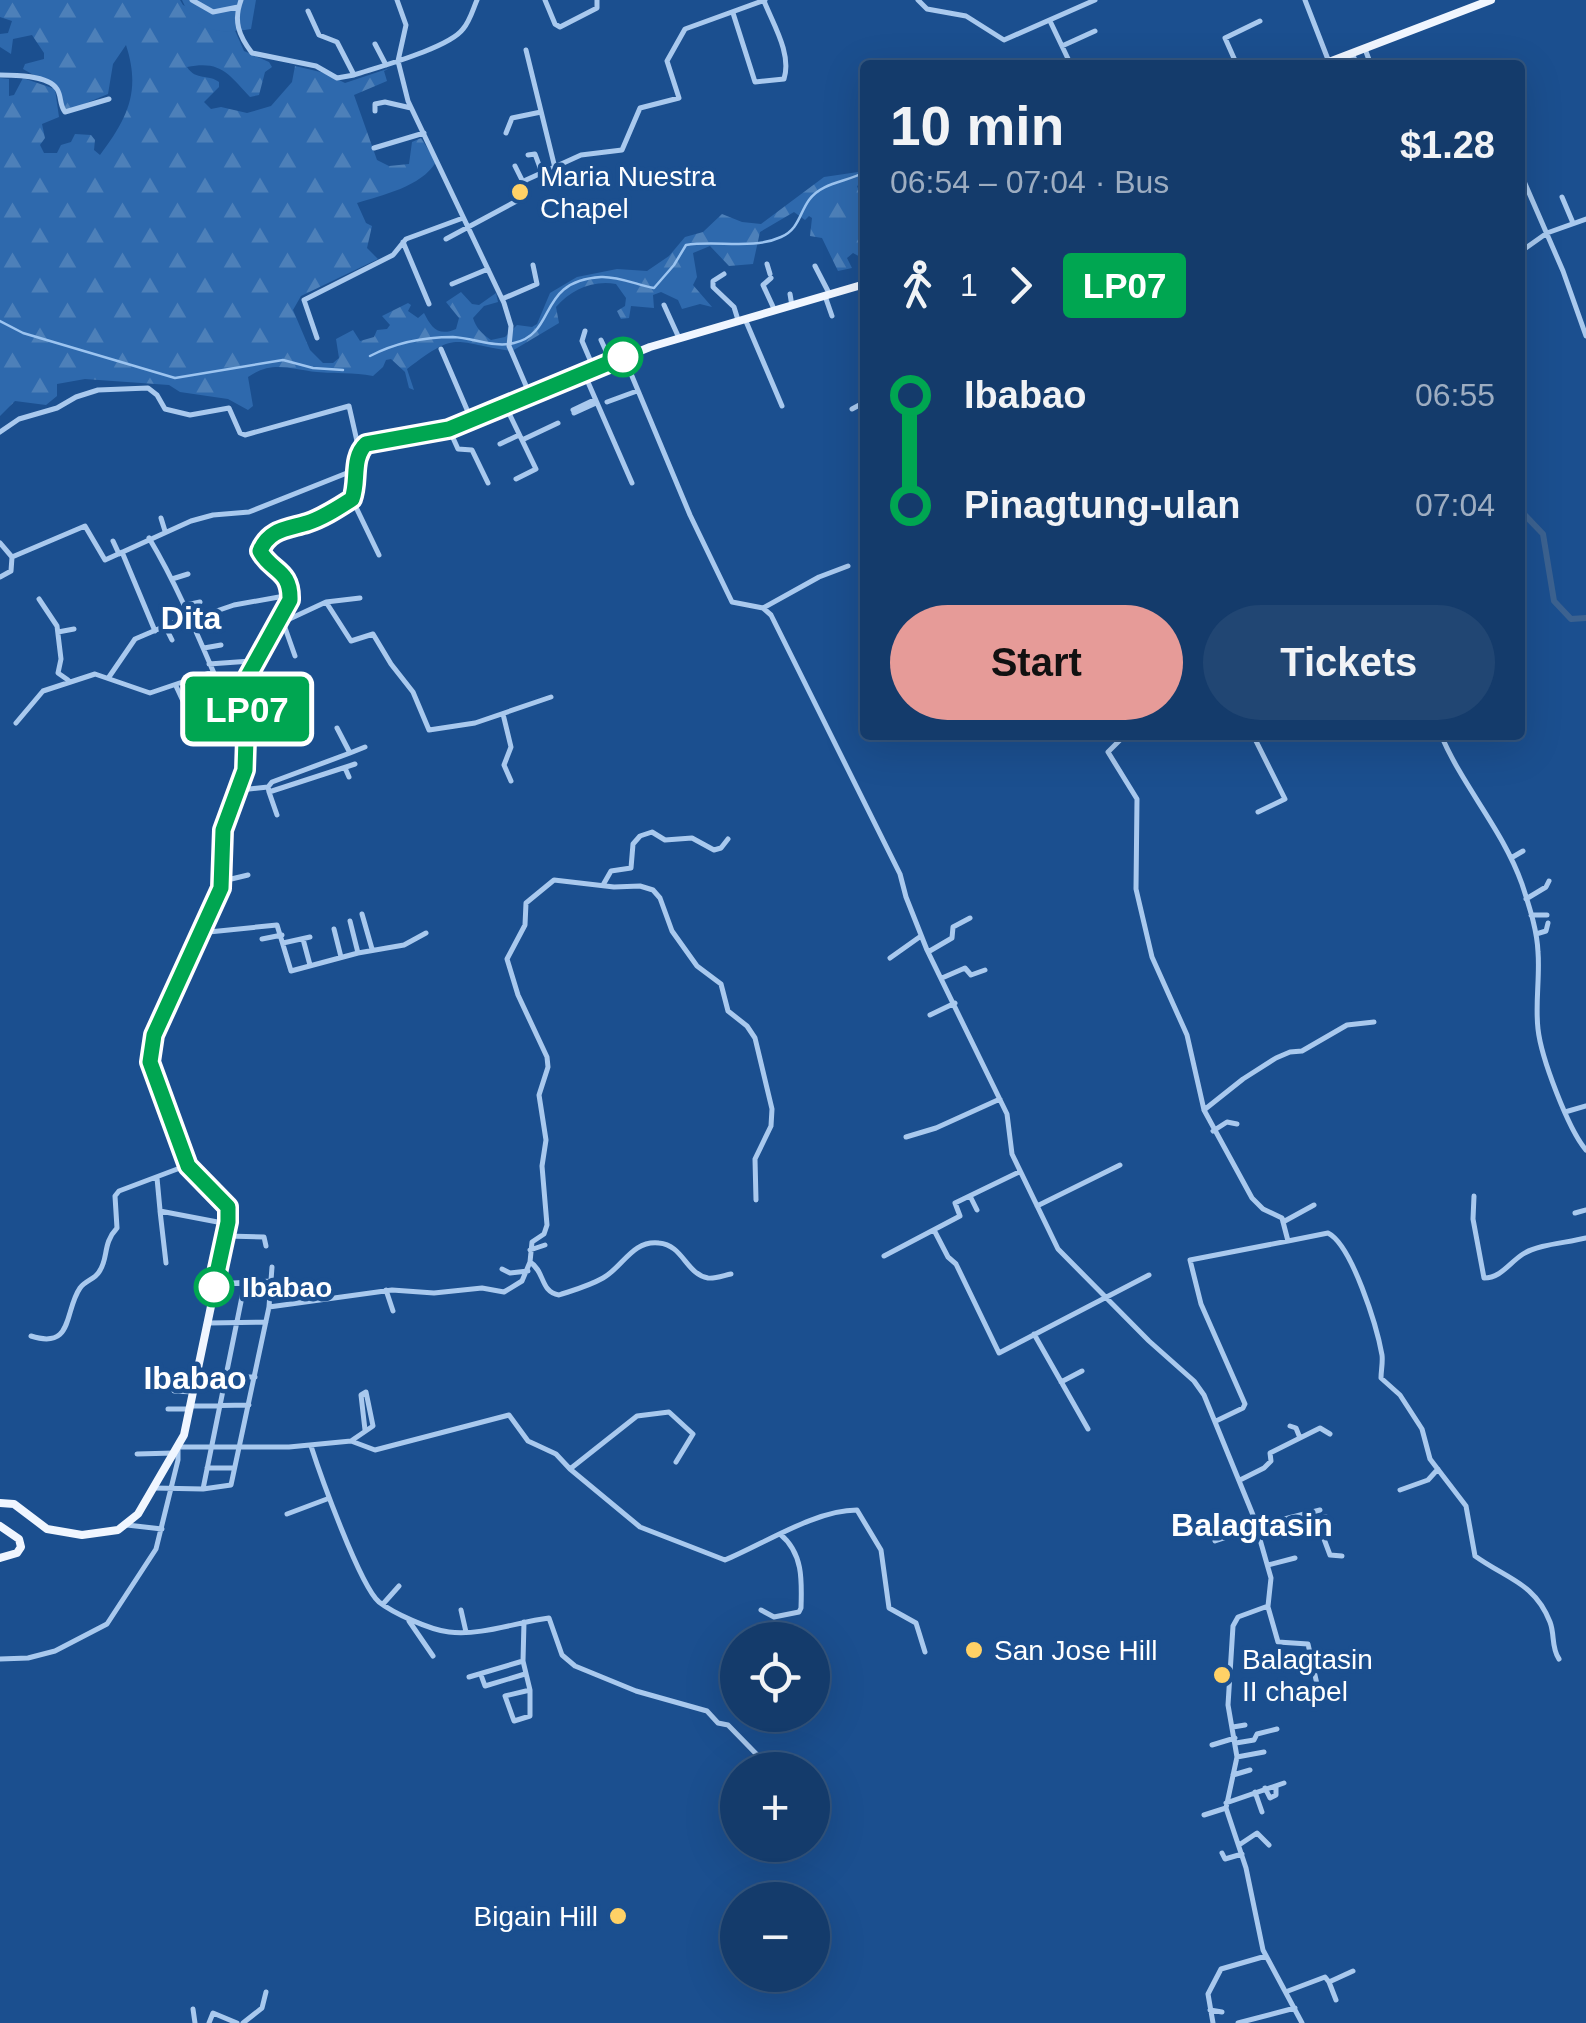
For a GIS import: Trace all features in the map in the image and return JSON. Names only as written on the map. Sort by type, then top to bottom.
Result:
[{"type":"main road","points":[[1335,60],[1491,0]]},
{"type":"main road","points":[[0,1502],[14,1504],[39,1525],[58,1532],[100,1534],[127,1525],[178,1450],[190,1408],[226,1236],[228,1207],[188,1166],[152,1071],[149,1052],[222,882],[223,830],[240,790],[246,745],[248,676],[253,662],[282,621],[290,596],[284,574],[265,560],[261,546],[282,528],[320,518],[352,499],[359,450],[380,439],[449,429],[624,357],[860,285]]},
{"type":"main road","points":[[0,1526],[19,1539],[22,1547],[18,1553],[0,1558]]},
{"type":"street","points":[[192,0],[213,12],[240,3],[239,35],[252,53],[316,66],[338,79],[398,61],[460,33],[477,0]]},
{"type":"street","points":[[397,0],[406,25],[398,61],[411,108],[502,299],[511,326],[508,344],[530,394]]},
{"type":"street","points":[[545,0],[560,26],[597,8],[596,0]]},
{"type":"street","points":[[523,182],[588,154],[622,150],[640,108],[679,98],[667,61],[684,29],[733,13],[747,3],[764,0],[784,51],[784,79],[755,82],[733,13]]},
{"type":"street","points":[[918,0],[927,9],[966,16],[1004,40],[1095,0]]},
{"type":"street","points":[[1305,0],[1324,60]]},
{"type":"street","points":[[308,11],[319,35],[338,42],[354,74]]},
{"type":"street","points":[[1050,21],[1068,60]]},
{"type":"street","points":[[1236,60],[1226,38],[1260,21]]},
{"type":"street","points":[[1052,48],[1095,31]]},
{"type":"street","points":[[375,44],[386,65]]},
{"type":"street","points":[[1364,48],[1369,60]]},
{"type":"street","points":[[526,50],[555,168]]},
{"type":"street","points":[[1352,53],[1355,60]]},
{"type":"street","points":[[0,75],[20,75],[54,85],[65,112],[110,99]]},
{"type":"street","points":[[375,111],[375,104],[384,102],[411,108]]},
{"type":"street","points":[[506,133],[512,118],[541,112]]},
{"type":"street","points":[[374,148],[424,133]]},
{"type":"street","points":[[528,154],[535,154],[542,173]]},
{"type":"street","points":[[446,240],[526,196],[515,166]]},
{"type":"street","points":[[1525,183],[1586,336]]},
{"type":"street","points":[[1562,197],[1573,222]]},
{"type":"street","points":[[317,338],[304,300],[393,256],[403,242],[463,218]]},
{"type":"street","points":[[1525,248],[1547,233],[1573,222],[1585,222]]},
{"type":"street","points":[[403,242],[428,304]]},
{"type":"street","points":[[766,264],[770,276],[763,287],[775,311]]},
{"type":"street","points":[[502,299],[537,284],[533,265]]},
{"type":"street","points":[[815,266],[832,316]]},
{"type":"street","points":[[452,284],[488,269]]},
{"type":"street","points":[[724,274],[712,284],[742,320],[782,406]]},
{"type":"street","points":[[790,294],[792,306]]},
{"type":"street","points":[[664,305],[680,338]]},
{"type":"street","points":[[586,331],[582,341],[595,402],[632,483]]},
{"type":"street","points":[[600,340],[611,362]]},
{"type":"street","points":[[441,350],[471,420]]},
{"type":"street","points":[[624,357],[690,515],[732,602],[763,608],[770,614],[890,853],[928,952],[1000,1099],[1008,1120],[1012,1154],[1058,1248],[1194,1381],[1216,1421],[1268,1565],[1268,1606],[1278,1642],[1308,1644],[1322,1702]]},
{"type":"street","points":[[0,432],[19,418],[57,408],[88,392],[148,388],[158,395],[163,407],[178,412],[198,415],[229,408],[240,434],[246,435],[346,406],[350,408],[359,450]]},
{"type":"street","points":[[608,402],[637,391]]},
{"type":"street","points":[[573,411],[595,402]]},
{"type":"street","points":[[852,409],[860,405]]},
{"type":"street","points":[[506,406],[536,471],[516,479]]},
{"type":"street","points":[[500,444],[558,422]]},
{"type":"street","points":[[449,429],[458,449],[472,450],[488,484]]},
{"type":"street","points":[[12,557],[85,526],[103,559],[212,515],[248,512],[356,469]]},
{"type":"street","points":[[352,499],[379,555]]},
{"type":"street","points":[[161,518],[165,532]]},
{"type":"street","points":[[149,538],[192,617],[210,668],[246,745]]},
{"type":"street","points":[[114,541],[155,630]]},
{"type":"street","points":[[0,543],[12,557],[10,572],[0,577]]},
{"type":"street","points":[[763,608],[819,576],[848,566]]},
{"type":"street","points":[[172,579],[188,574]]},
{"type":"street","points":[[109,678],[136,639],[155,630],[234,605],[290,596]]},
{"type":"street","points":[[295,656],[282,621],[326,602],[360,598]]},
{"type":"street","points":[[39,599],[58,632],[59,676],[71,681]]},
{"type":"street","points":[[186,605],[200,602]]},
{"type":"street","points":[[326,602],[351,641],[373,634],[413,692],[429,730],[503,714],[552,697]]},
{"type":"street","points":[[166,626],[172,640]]},
{"type":"street","points":[[58,632],[74,630]]},
{"type":"street","points":[[204,648],[220,645]]},
{"type":"street","points":[[16,722],[43,691],[95,674],[150,693],[176,686],[210,668],[253,662]]},
{"type":"street","points":[[176,686],[197,731]]},
{"type":"street","points":[[246,722],[274,714]]},
{"type":"street","points":[[503,714],[511,747],[504,766],[511,781]]},
{"type":"street","points":[[187,736],[208,727]]},
{"type":"street","points":[[338,728],[350,753]]},
{"type":"street","points":[[1120,740],[1108,752],[1137,799],[1136,888],[1152,957],[1187,1035],[1204,1110],[1213,1131],[1258,1206],[1283,1222],[1288,1241]]},
{"type":"street","points":[[1256,740],[1285,799],[1258,812]]},
{"type":"street","points":[[1444,740],[1511,858],[1526,899],[1536,934],[1538,1032],[1572,1132],[1586,1150]]},
{"type":"street","points":[[277,815],[268,790],[272,782],[365,747]]},
{"type":"street","points":[[240,790],[268,790],[355,764]]},
{"type":"street","points":[[315,765],[319,776]]},
{"type":"street","points":[[345,768],[349,778]]},
{"type":"street","points":[[603,885],[612,871],[630,868],[633,844],[647,833],[665,840],[692,838],[714,850],[721,848],[728,838]]},
{"type":"street","points":[[1511,858],[1523,851]]},
{"type":"street","points":[[222,882],[248,875]]},
{"type":"street","points":[[269,1307],[386,1290],[434,1293],[482,1288],[504,1292],[520,1283],[528,1270],[532,1242],[544,1234],[547,1226],[542,1166],[546,1140],[539,1095],[548,1060],[518,995],[507,959],[526,926],[526,903],[550,881],[647,887],[657,894],[672,932],[697,966],[721,984],[728,1011],[755,1038],[772,1109],[771,1126],[755,1160],[756,1200]]},
{"type":"street","points":[[1526,899],[1546,888],[1549,881]]},
{"type":"street","points":[[362,914],[372,950]]},
{"type":"street","points":[[1531,915],[1547,915]]},
{"type":"street","points":[[928,952],[952,938],[953,927],[970,918]]},
{"type":"street","points":[[350,920],[358,952]]},
{"type":"street","points":[[199,932],[272,924],[280,927],[289,970],[404,945],[426,933]]},
{"type":"street","points":[[1536,934],[1545,932],[1548,924]]},
{"type":"street","points":[[334,929],[341,957]]},
{"type":"street","points":[[890,958],[922,936]]},
{"type":"street","points":[[262,939],[306,938],[310,966]]},
{"type":"street","points":[[942,978],[966,968],[971,975],[985,970]]},
{"type":"street","points":[[930,1015],[955,1003]]},
{"type":"street","points":[[1204,1110],[1276,1058],[1302,1051],[1345,1026],[1374,1022]]},
{"type":"street","points":[[906,1137],[1000,1099]]},
{"type":"street","points":[[1565,1112],[1586,1106]]},
{"type":"street","points":[[1213,1131],[1228,1122],[1237,1124]]},
{"type":"street","points":[[1038,1206],[1120,1165]]},
{"type":"street","points":[[31,1336],[48,1340],[59,1335],[80,1288],[100,1271],[108,1240],[117,1228],[115,1196],[119,1191],[188,1166]]},
{"type":"street","points":[[884,1256],[960,1216],[954,1203],[1020,1172]]},
{"type":"street","points":[[157,1178],[166,1263]]},
{"type":"street","points":[[970,1196],[977,1210]]},
{"type":"street","points":[[1474,1196],[1473,1219],[1484,1278],[1496,1278],[1533,1249],[1586,1238]]},
{"type":"street","points":[[1283,1222],[1314,1205]]},
{"type":"street","points":[[1575,1213],[1586,1210]]},
{"type":"street","points":[[160,1211],[228,1224]]},
{"type":"street","points":[[934,1230],[948,1258],[956,1264],[997,1352],[1149,1275]]},
{"type":"street","points":[[1216,1421],[1245,1404],[1201,1304],[1190,1260],[1328,1233],[1334,1236],[1350,1256],[1368,1304],[1382,1354],[1381,1378],[1400,1395],[1422,1429],[1428,1455],[1466,1506],[1475,1556],[1535,1593],[1552,1626],[1553,1646],[1559,1660]]},
{"type":"street","points":[[226,1236],[264,1238],[266,1246]]},
{"type":"street","points":[[530,1262],[539,1269],[551,1294],[606,1277],[632,1249],[646,1243],[662,1242],[675,1248],[708,1278],[732,1274]]},
{"type":"street","points":[[530,1250],[545,1246]]},
{"type":"street","points":[[154,1488],[230,1487],[269,1307],[272,1267]]},
{"type":"street","points":[[502,1269],[507,1273],[528,1270]]},
{"type":"street","points":[[215,1284],[272,1281]]},
{"type":"street","points":[[204,1489],[245,1282]]},
{"type":"street","points":[[386,1290],[393,1311]]},
{"type":"street","points":[[208,1323],[266,1322]]},
{"type":"street","points":[[1034,1334],[1088,1430]]},
{"type":"street","points":[[1061,1382],[1082,1371]]},
{"type":"street","points":[[196,1377],[255,1376]]},
{"type":"street","points":[[174,1391],[193,1392]]},
{"type":"street","points":[[137,1454],[352,1442],[364,1435],[360,1395],[366,1392],[373,1422],[365,1430]]},
{"type":"street","points":[[168,1409],[249,1404]]},
{"type":"street","points":[[570,1469],[647,1412],[669,1412],[693,1434],[676,1462]]},
{"type":"street","points":[[352,1442],[375,1450],[509,1415],[528,1441],[551,1450],[640,1527],[720,1559],[832,1514],[857,1510],[880,1550],[890,1608],[916,1623],[924,1652]]},
{"type":"street","points":[[1290,1426],[1296,1428],[1300,1438]]},
{"type":"street","points":[[1240,1480],[1264,1468],[1271,1461],[1270,1453],[1320,1428],[1330,1434]]},
{"type":"street","points":[[311,1446],[328,1498],[370,1588],[383,1604],[408,1619],[447,1632],[548,1618],[562,1655],[576,1666],[636,1690],[707,1710],[754,1752]]},
{"type":"street","points":[[0,1659],[28,1658],[55,1651],[107,1624],[156,1549],[178,1450]]},
{"type":"street","points":[[208,1468],[236,1468]]},
{"type":"street","points":[[1400,1490],[1428,1480],[1438,1470]]},
{"type":"street","points":[[288,1514],[328,1498]]},
{"type":"street","points":[[1214,1541],[1320,1510]]},
{"type":"street","points":[[1307,1514],[1318,1523],[1330,1554],[1342,1556]]},
{"type":"street","points":[[1313,1520],[1325,1517],[1330,1523]]},
{"type":"street","points":[[127,1525],[162,1529]]},
{"type":"street","points":[[761,1610],[774,1617],[799,1612],[801,1608],[800,1566],[788,1540],[780,1534]]},
{"type":"street","points":[[1268,1565],[1294,1558]]},
{"type":"street","points":[[383,1604],[399,1586]]},
{"type":"street","points":[[1268,1606],[1238,1617],[1233,1626],[1228,1700],[1237,1756],[1226,1805],[1266,1956],[1302,2023]]},
{"type":"street","points":[[461,1610],[466,1632]]},
{"type":"street","points":[[408,1619],[433,1656]]},
{"type":"street","points":[[524,1622],[524,1661],[530,1690],[530,1716],[514,1720],[506,1696],[530,1690]]},
{"type":"street","points":[[470,1677],[524,1661]]},
{"type":"street","points":[[481,1675],[486,1686],[525,1674]]},
{"type":"street","points":[[1233,1727],[1244,1725]]},
{"type":"street","points":[[1212,1745],[1254,1740],[1257,1734],[1277,1729]]},
{"type":"street","points":[[1237,1756],[1264,1752]]},
{"type":"street","points":[[1233,1774],[1250,1770]]},
{"type":"street","points":[[1204,1815],[1284,1783]]},
{"type":"street","points":[[1255,1792],[1262,1812]]},
{"type":"street","points":[[1239,1846],[1255,1833],[1269,1846]]},
{"type":"street","points":[[1222,1853],[1225,1860],[1242,1854]]},
{"type":"street","points":[[1213,2023],[1208,1994],[1221,1969],[1266,1956]]},
{"type":"street","points":[[1330,1982],[1353,1971]]},
{"type":"street","points":[[1287,1992],[1324,1977],[1330,1982],[1336,2000]]},
{"type":"street","points":[[209,2023],[213,2012],[240,2023],[262,2008],[266,1992]]},
{"type":"street","points":[[193,2008],[195,2023]]},
{"type":"street","points":[[1238,2023],[1294,2008]]},
{"type":"street","points":[[1210,2010],[1222,2012]]},
{"type":"green space","points":[[0,0],[180,0],[183,5],[233,26],[244,51],[272,67],[265,72],[259,95],[250,97],[217,68],[187,67],[194,74],[219,82],[204,102],[211,109],[221,107],[247,113],[271,106],[292,82],[295,66],[325,73],[345,83],[390,68],[384,71],[387,81],[354,95],[377,160],[389,166],[409,164],[412,142],[421,138],[436,162],[411,184],[357,203],[366,223],[372,226],[367,248],[378,259],[301,296],[293,310],[310,350],[323,363],[339,358],[336,339],[353,330],[360,341],[374,337],[377,330],[390,325],[382,316],[408,303],[408,311],[418,318],[424,313],[436,329],[456,329],[459,318],[446,302],[461,292],[472,304],[479,305],[496,293],[498,302],[484,306],[473,318],[491,340],[505,337],[517,325],[532,327],[537,324],[550,293],[577,277],[617,269],[647,271],[669,256],[685,237],[703,232],[722,214],[761,224],[824,177],[860,172],[860,257],[853,253],[847,258],[852,268],[838,271],[822,238],[810,236],[812,218],[805,220],[794,212],[760,232],[753,264],[729,266],[710,246],[693,253],[697,277],[693,285],[712,307],[700,304],[682,309],[678,300],[661,292],[653,295],[654,308],[631,306],[629,318],[621,319],[617,311],[625,306],[626,298],[616,284],[590,285],[575,291],[556,307],[559,323],[512,351],[456,342],[437,348],[407,369],[414,390],[409,388],[405,372],[391,359],[373,376],[281,367],[265,369],[248,377],[253,406],[248,410],[228,399],[180,392],[169,385],[85,379],[57,384],[57,396],[46,405],[15,401],[0,416],[0,78],[9,79],[9,96],[14,95],[23,78],[55,89],[59,117],[42,124],[45,138],[40,145],[44,153],[57,153],[75,134],[91,135],[94,150],[100,155],[124,116],[132,76],[126,45],[113,64],[108,94],[64,109],[59,89],[23,69],[25,64],[44,59],[32,35],[13,39],[11,54],[0,47],[0,34],[8,33],[12,21],[0,17]]},
{"type":"green space","points":[[182,0],[256,0],[251,29],[210,29],[194,19]]},
{"type":"waterway","points":[[370,356],[400,344],[431,338],[514,343],[537,329],[557,297],[580,281],[607,277],[654,288],[686,245],[759,243],[781,237],[795,225],[814,194],[860,174]]},
{"type":"waterway","points":[[0,321],[23,333],[175,378],[283,360],[343,370]]},
{"type":"waterway","points":[[1525,515],[1543,534],[1554,601],[1571,619],[1586,618]]},
{"type":"bus line","name":"LP07","points":[[214,1287],[224,1250],[228,1207],[188,1166],[152,1071],[149,1052],[221,888],[225,819],[245,770],[248,676],[290,600],[284,574],[265,560],[261,546],[282,528],[320,518],[352,499],[359,450],[366,444],[449,429],[623,357]]},
{"type":"place","name":"Maria Nuestra Chapel","points":[[520,192]]},
{"type":"place","name":"Ibabao","points":[[214,1287]]},
{"type":"place","name":"San Jose Hill","points":[[974,1650]]},
{"type":"place","name":"Balagtasin II chapel","points":[[1222,1675]]},
{"type":"place","name":"Bigain Hill","points":[[618,1916]]},
{"type":"district","name":"Dita","points":[[191,618]]},
{"type":"district","name":"Ibabao","points":[[195,1378]]},
{"type":"district","name":"Balagtasin","points":[[1252,1525]]}]
